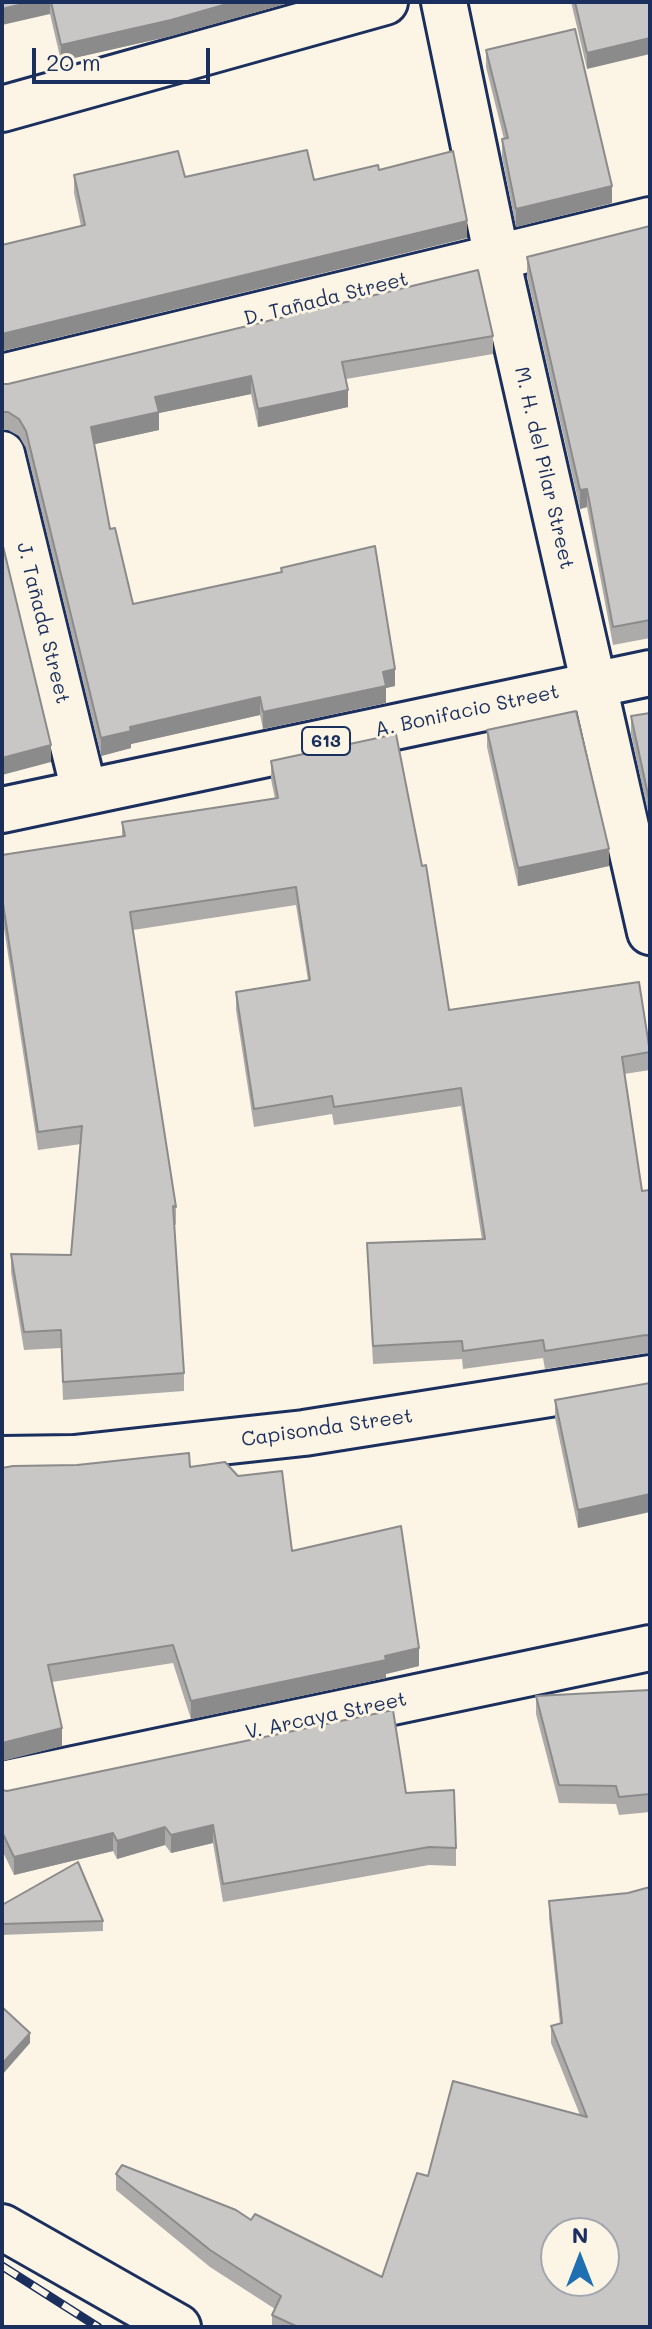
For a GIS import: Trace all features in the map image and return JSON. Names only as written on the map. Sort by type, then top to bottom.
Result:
[{"type":"street","points":[[2,109],[385,2]]},
{"type":"street","name":"M. H. del Pilar Street","points":[[444,2],[497,258],[650,932]]},
{"type":"street","name":"D. Tañada Street","points":[[2,377],[650,220]]},
{"type":"street","name":"J. Tañada Street","points":[[2,454],[84,791]]},
{"type":"street","name":"A. Bonifacio Street","points":[[2,810],[650,673]]},
{"type":"street","name":"Capisonda Street","points":[[2,1459],[74,1458],[304,1433],[650,1378]]},
{"type":"street","name":"V. Arcaya Street","points":[[2,1784],[650,1648]]},
{"type":"street","points":[[2,2227],[178,2327]]},
{"type":"building","points":[[2,2],[31,2],[2,9]]},
{"type":"building","points":[[51,2],[234,2],[61,45]]},
{"type":"building","points":[[575,2],[650,2],[650,38],[587,53]]},
{"type":"building","points":[[575,29],[612,186],[516,209],[502,139],[508,138],[486,50]]},
{"type":"building","points":[[307,150],[314,180],[378,165],[379,170],[453,151],[467,221],[2,334],[2,245],[85,225],[74,175],[178,151],[185,177]]},
{"type":"building","points":[[650,226],[650,620],[613,627],[587,489],[580,490],[527,257]]},
{"type":"building","points":[[478,270],[493,336],[342,362],[348,390],[258,409],[251,376],[155,397],[159,412],[91,427],[110,529],[115,528],[133,604],[282,572],[281,568],[375,546],[395,669],[383,672],[386,686],[263,712],[260,697],[130,727],[131,731],[101,738],[26,431],[19,419],[2,412],[2,384]]},
{"type":"building","points":[[2,542],[51,745],[2,758]]},
{"type":"building","points":[[576,711],[609,849],[518,868],[487,730]]},
{"type":"building","points":[[650,713],[650,804],[631,716]]},
{"type":"building","points":[[396,734],[422,866],[426,865],[449,1010],[639,982],[650,1052],[622,1057],[642,1191],[650,1190],[650,1336],[545,1351],[543,1340],[463,1351],[462,1341],[373,1346],[367,1243],[485,1239],[461,1088],[334,1107],[332,1096],[254,1109],[236,992],[310,980],[296,887],[130,912],[176,1207],[173,1206],[184,1373],[63,1382],[61,1330],[24,1332],[11,1254],[71,1255],[82,1126],[38,1132],[2,897],[2,855],[125,836],[122,822],[278,798],[271,761]]},
{"type":"building","points":[[650,1383],[650,1494],[578,1510],[555,1400]]},
{"type":"building","points":[[189,1453],[190,1467],[225,1462],[238,1476],[282,1471],[292,1551],[401,1526],[419,1648],[385,1656],[386,1660],[191,1701],[173,1645],[48,1665],[62,1728],[2,1743],[2,1468],[77,1465]]},
{"type":"building","points":[[650,1690],[650,1794],[619,1797],[616,1786],[559,1785],[536,1696]]},
{"type":"building","points":[[393,1710],[406,1793],[454,1790],[456,1848],[429,1847],[223,1884],[213,1825],[171,1835],[165,1827],[117,1841],[113,1833],[14,1857],[2,1832],[2,1790]]},
{"type":"building","points":[[78,1862],[103,1921],[2,1924],[2,1905]]},
{"type":"building","points":[[650,1887],[650,2327],[298,2327],[272,2315],[281,2296],[210,2250],[116,2174],[122,2165],[236,2210],[251,2220],[255,2214],[382,2277],[417,2173],[428,2176],[453,2081],[587,2117],[551,2026],[562,2023],[549,1901],[628,1893]]},
{"type":"building","points":[[2,2007],[30,2033],[2,2064]]},
{"type":"railway","points":[[2,2266],[98,2327]]}]
